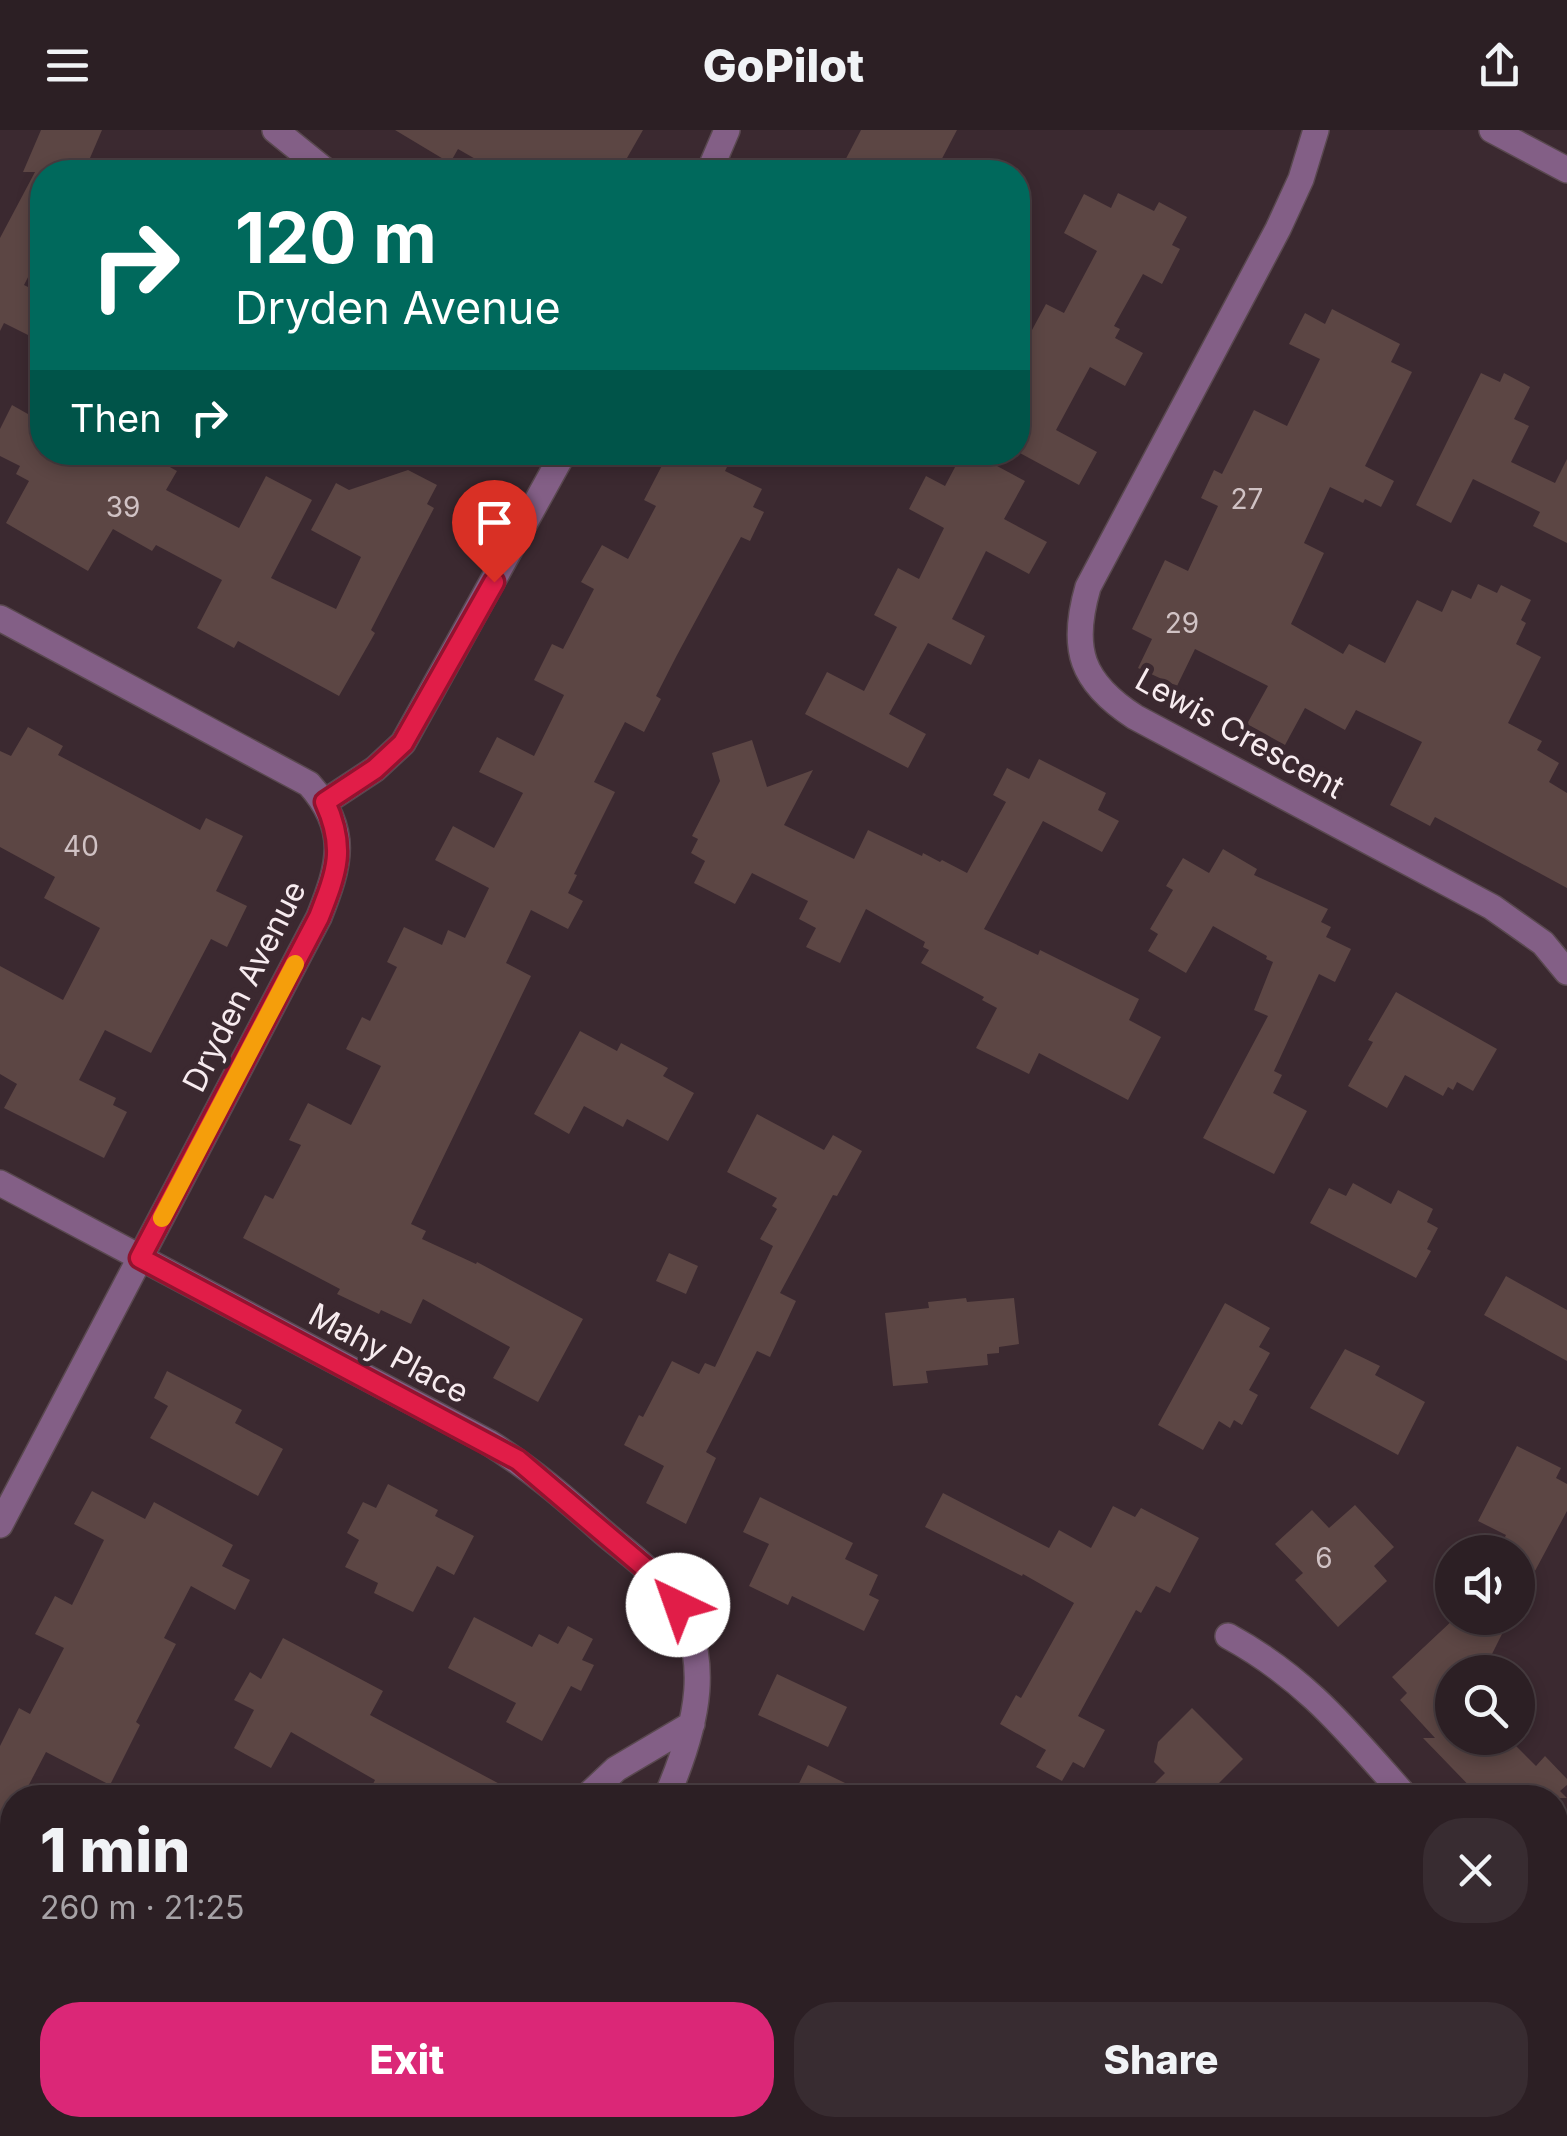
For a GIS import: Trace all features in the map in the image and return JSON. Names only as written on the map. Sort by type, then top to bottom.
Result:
[{"type":"street","points":[[275,130],[312,160]]},
{"type":"street","points":[[714,160],[726,130]]},
{"type":"street","name":"Lewis Crescent","points":[[1316,130],[1302,178],[1278,229],[1088,587],[1078,632],[1082,657],[1093,683],[1135,717],[1506,915],[1543,942],[1567,972]]},
{"type":"street","points":[[1492,130],[1567,170]]},
{"type":"street","points":[[0,618],[291,772],[310,784],[325,802],[375,769],[403,743],[557,465]]},
{"type":"street","name":"Dryden Avenue","points":[[0,1525],[319,917],[333,881],[338,852],[338,829],[325,802]]},
{"type":"street","name":"Mahy Place","points":[[0,1183],[488,1442],[548,1484],[650,1572],[678,1605],[692,1631],[699,1664],[692,1724],[671,1785]]},
{"type":"street","points":[[1228,1636],[1262,1654],[1312,1693],[1396,1785]]},
{"type":"street","points":[[599,1785],[616,1769],[692,1724]]},
{"type":"building","points":[[41,130],[102,130],[89,160],[30,160],[30,172],[23,172]]},
{"type":"building","points":[[395,130],[643,130],[626,160],[477,160],[458,149],[452,160],[445,160]]},
{"type":"building","points":[[861,130],[957,130],[941,160],[845,160]]},
{"type":"building","points":[[30,181],[30,273],[24,285],[30,288],[30,336],[4,323],[0,331],[0,238]]},
{"type":"building","points":[[1118,193],[1154,211],[1159,202],[1187,217],[1172,245],[1180,249],[1162,284],[1143,274],[1114,326],[1120,329],[1115,338],[1143,353],[1125,386],[1090,367],[1056,430],[1097,452],[1079,485],[1030,458],[1030,334],[1046,304],[1064,313],[1097,251],[1064,233],[1084,194],[1111,208]]},
{"type":"building","points":[[1332,309],[1400,344],[1391,362],[1412,372],[1365,466],[1394,481],[1381,507],[1330,487],[1304,543],[1324,553],[1291,624],[1343,654],[1349,644],[1385,663],[1417,600],[1442,612],[1452,590],[1471,599],[1478,584],[1497,593],[1501,585],[1531,600],[1521,620],[1526,623],[1516,644],[1541,657],[1508,723],[1542,741],[1537,750],[1559,763],[1549,782],[1567,793],[1567,888],[1435,817],[1430,826],[1390,805],[1422,742],[1356,710],[1345,730],[1305,708],[1285,745],[1247,724],[1268,686],[1195,649],[1177,686],[1138,668],[1152,639],[1132,629],[1165,560],[1188,571],[1218,506],[1201,498],[1214,470],[1222,474],[1254,410],[1287,426],[1320,359],[1289,344],[1305,313],[1325,324]]},
{"type":"building","points":[[1481,373],[1500,382],[1504,373],[1530,387],[1514,419],[1529,426],[1511,462],[1555,483],[1567,459],[1567,543],[1533,526],[1540,512],[1473,479],[1451,523],[1416,505]]},
{"type":"building","points":[[12,405],[30,415],[30,465],[166,465],[177,471],[166,490],[239,528],[266,476],[312,500],[271,578],[336,609],[361,557],[311,530],[336,483],[349,490],[408,470],[437,485],[427,504],[434,508],[371,630],[375,633],[339,696],[238,641],[234,648],[197,628],[222,580],[156,545],[152,551],[113,529],[88,571],[6,523],[29,481],[16,474],[20,466],[0,456],[0,429]]},
{"type":"building","points":[[662,465],[723,465],[727,467],[725,471],[762,489],[753,507],[764,512],[750,541],[741,537],[656,696],[661,699],[644,732],[625,722],[594,782],[615,792],[568,893],[583,901],[568,929],[531,910],[506,963],[531,976],[411,1224],[426,1231],[422,1239],[477,1262],[583,1319],[538,1402],[493,1378],[510,1347],[423,1299],[411,1324],[381,1310],[379,1314],[337,1294],[340,1289],[243,1238],[265,1195],[273,1199],[301,1145],[289,1140],[308,1103],[351,1125],[381,1066],[346,1049],[362,1017],[370,1021],[397,967],[387,962],[404,927],[442,945],[448,930],[465,938],[489,888],[435,860],[453,826],[494,848],[523,793],[479,772],[497,737],[534,756],[564,695],[534,680],[552,644],[563,649],[594,589],[581,582],[602,545],[628,559],[656,506],[644,500]]},
{"type":"building","points":[[956,465],[995,465],[1025,481],[1004,519],[1047,542],[1029,574],[986,551],[952,619],[985,636],[971,665],[928,643],[889,714],[926,734],[908,768],[805,714],[827,672],[864,691],[897,627],[874,615],[898,568],[919,579],[944,528],[909,509],[926,476],[945,486]]},
{"type":"building","points":[[28,727],[63,746],[58,755],[200,830],[206,818],[243,836],[216,891],[247,906],[227,947],[211,939],[151,1053],[105,1030],[79,1080],[116,1098],[113,1105],[127,1112],[104,1158],[4,1108],[17,1084],[0,1074],[0,966],[63,1000],[100,928],[44,898],[55,877],[0,847],[0,751],[11,756]]},
{"type":"building","points":[[752,740],[767,787],[813,770],[784,825],[854,859],[868,830],[967,873],[1006,802],[993,795],[1007,768],[1029,779],[1039,759],[1106,793],[1098,810],[1119,821],[1102,852],[1043,821],[984,929],[1038,955],[1040,950],[1139,999],[1129,1020],[1161,1037],[1128,1100],[1039,1053],[1029,1074],[976,1048],[997,1008],[921,963],[929,950],[923,947],[925,942],[866,909],[840,963],[806,947],[816,928],[799,919],[808,901],[752,873],[735,904],[694,883],[705,861],[691,853],[698,839],[692,836],[720,781],[712,753]]},
{"type":"building","points":[[1223,849],[1257,869],[1254,875],[1328,909],[1321,922],[1331,927],[1326,937],[1351,949],[1335,982],[1319,974],[1274,1071],[1282,1075],[1273,1093],[1307,1111],[1274,1174],[1203,1138],[1268,1016],[1254,1010],[1273,962],[1213,926],[1186,973],[1148,951],[1158,934],[1150,929],[1173,890],[1166,886],[1183,858],[1209,873]]},
{"type":"building","points":[[1396,992],[1497,1049],[1473,1091],[1457,1082],[1443,1096],[1405,1075],[1387,1108],[1348,1086],[1373,1042],[1368,1040]]},
{"type":"building","points":[[580,1031],[617,1051],[621,1043],[668,1068],[663,1076],[694,1093],[668,1141],[627,1119],[623,1127],[584,1106],[569,1134],[534,1114]]},
{"type":"building","points":[[757,1114],[824,1150],[833,1135],[862,1151],[837,1196],[833,1195],[780,1293],[796,1301],[770,1357],[757,1351],[706,1452],[716,1458],[686,1524],[646,1503],[664,1466],[624,1445],[672,1361],[699,1374],[705,1363],[715,1367],[773,1246],[760,1239],[777,1209],[772,1206],[777,1198],[727,1172]]},
{"type":"building","points":[[1353,1183],[1391,1204],[1398,1190],[1433,1209],[1427,1222],[1438,1228],[1416,1278],[1310,1223],[1329,1188],[1346,1196]]},
{"type":"building","points":[[669,1253],[698,1266],[686,1294],[656,1281]]},
{"type":"building","points":[[1506,1276],[1567,1310],[1567,1361],[1484,1315]]},
{"type":"building","points":[[966,1298],[967,1302],[1014,1298],[1019,1344],[999,1347],[999,1353],[987,1354],[988,1365],[926,1371],[928,1383],[893,1386],[885,1313],[929,1308],[928,1302]]},
{"type":"building","points":[[1225,1303],[1270,1328],[1259,1347],[1270,1353],[1249,1390],[1258,1395],[1242,1425],[1234,1420],[1230,1428],[1219,1421],[1203,1450],[1158,1425]]},
{"type":"building","points":[[1345,1349],[1380,1366],[1375,1375],[1425,1402],[1398,1455],[1310,1408]]},
{"type":"building","points":[[167,1371],[242,1410],[235,1423],[283,1449],[258,1496],[150,1438],[168,1406],[154,1398]]},
{"type":"building","points":[[1517,1446],[1561,1468],[1556,1478],[1567,1484],[1567,1511],[1535,1571],[1535,1535],[1506,1535],[1478,1521]]},
{"type":"building","points":[[388,1484],[438,1510],[435,1516],[474,1536],[454,1575],[437,1566],[413,1612],[374,1593],[378,1583],[345,1567],[359,1540],[347,1533],[363,1502],[376,1508]]},
{"type":"building","points":[[92,1491],[145,1519],[154,1502],[233,1545],[222,1566],[250,1580],[235,1610],[191,1586],[164,1638],[176,1644],[136,1722],[140,1725],[110,1785],[46,1752],[29,1785],[0,1785],[0,1746],[19,1708],[30,1714],[64,1648],[35,1634],[55,1596],[72,1605],[104,1540],[74,1524]]},
{"type":"building","points":[[943,1493],[1049,1548],[1059,1530],[1091,1548],[1113,1506],[1135,1517],[1141,1508],[1199,1538],[1170,1593],[1156,1586],[1141,1613],[1136,1610],[1078,1716],[1105,1730],[1084,1768],[1073,1762],[1062,1781],[1036,1767],[1046,1750],[1000,1724],[1016,1695],[1021,1698],[1074,1603],[925,1527]]},
{"type":"building","points":[[760,1497],[853,1543],[845,1559],[878,1575],[869,1595],[879,1600],[864,1631],[792,1596],[788,1605],[749,1586],[769,1544],[743,1532]]},
{"type":"building","points":[[1355,1505],[1394,1547],[1374,1566],[1387,1581],[1338,1627],[1295,1580],[1303,1573],[1275,1544],[1312,1510],[1329,1528]]},
{"type":"building","points":[[474,1617],[532,1647],[539,1634],[558,1644],[568,1626],[593,1639],[582,1660],[594,1665],[581,1691],[571,1686],[542,1741],[506,1722],[516,1703],[448,1668]]},
{"type":"building","points":[[1437,1635],[1502,1635],[1492,1655],[1435,1655],[1435,1738],[1400,1700],[1407,1693],[1392,1677]]},
{"type":"building","points":[[283,1638],[383,1691],[370,1715],[502,1785],[372,1785],[375,1780],[291,1732],[271,1768],[234,1748],[254,1710],[234,1700],[250,1672],[261,1679]]},
{"type":"building","points":[[777,1674],[847,1707],[828,1747],[758,1715]]},
{"type":"building","points":[[1192,1708],[1243,1759],[1217,1785],[1153,1785],[1165,1773],[1154,1762],[1158,1742]]},
{"type":"building","points":[[1423,1738],[1435,1738],[1435,1750]]},
{"type":"building","points":[[1439,1755],[1525,1755],[1536,1766],[1545,1756],[1567,1779],[1567,1785],[1468,1785]]},
{"type":"building","points":[[808,1765],[849,1785],[798,1785]]},
{"type":"slow traffic","points":[[162,1218],[295,964]]},
{"type":"route","points":[[494,582],[403,743],[375,769],[325,802],[338,829],[338,852],[333,881],[319,917],[140,1258],[518,1460],[650,1572],[678,1605]]}]
